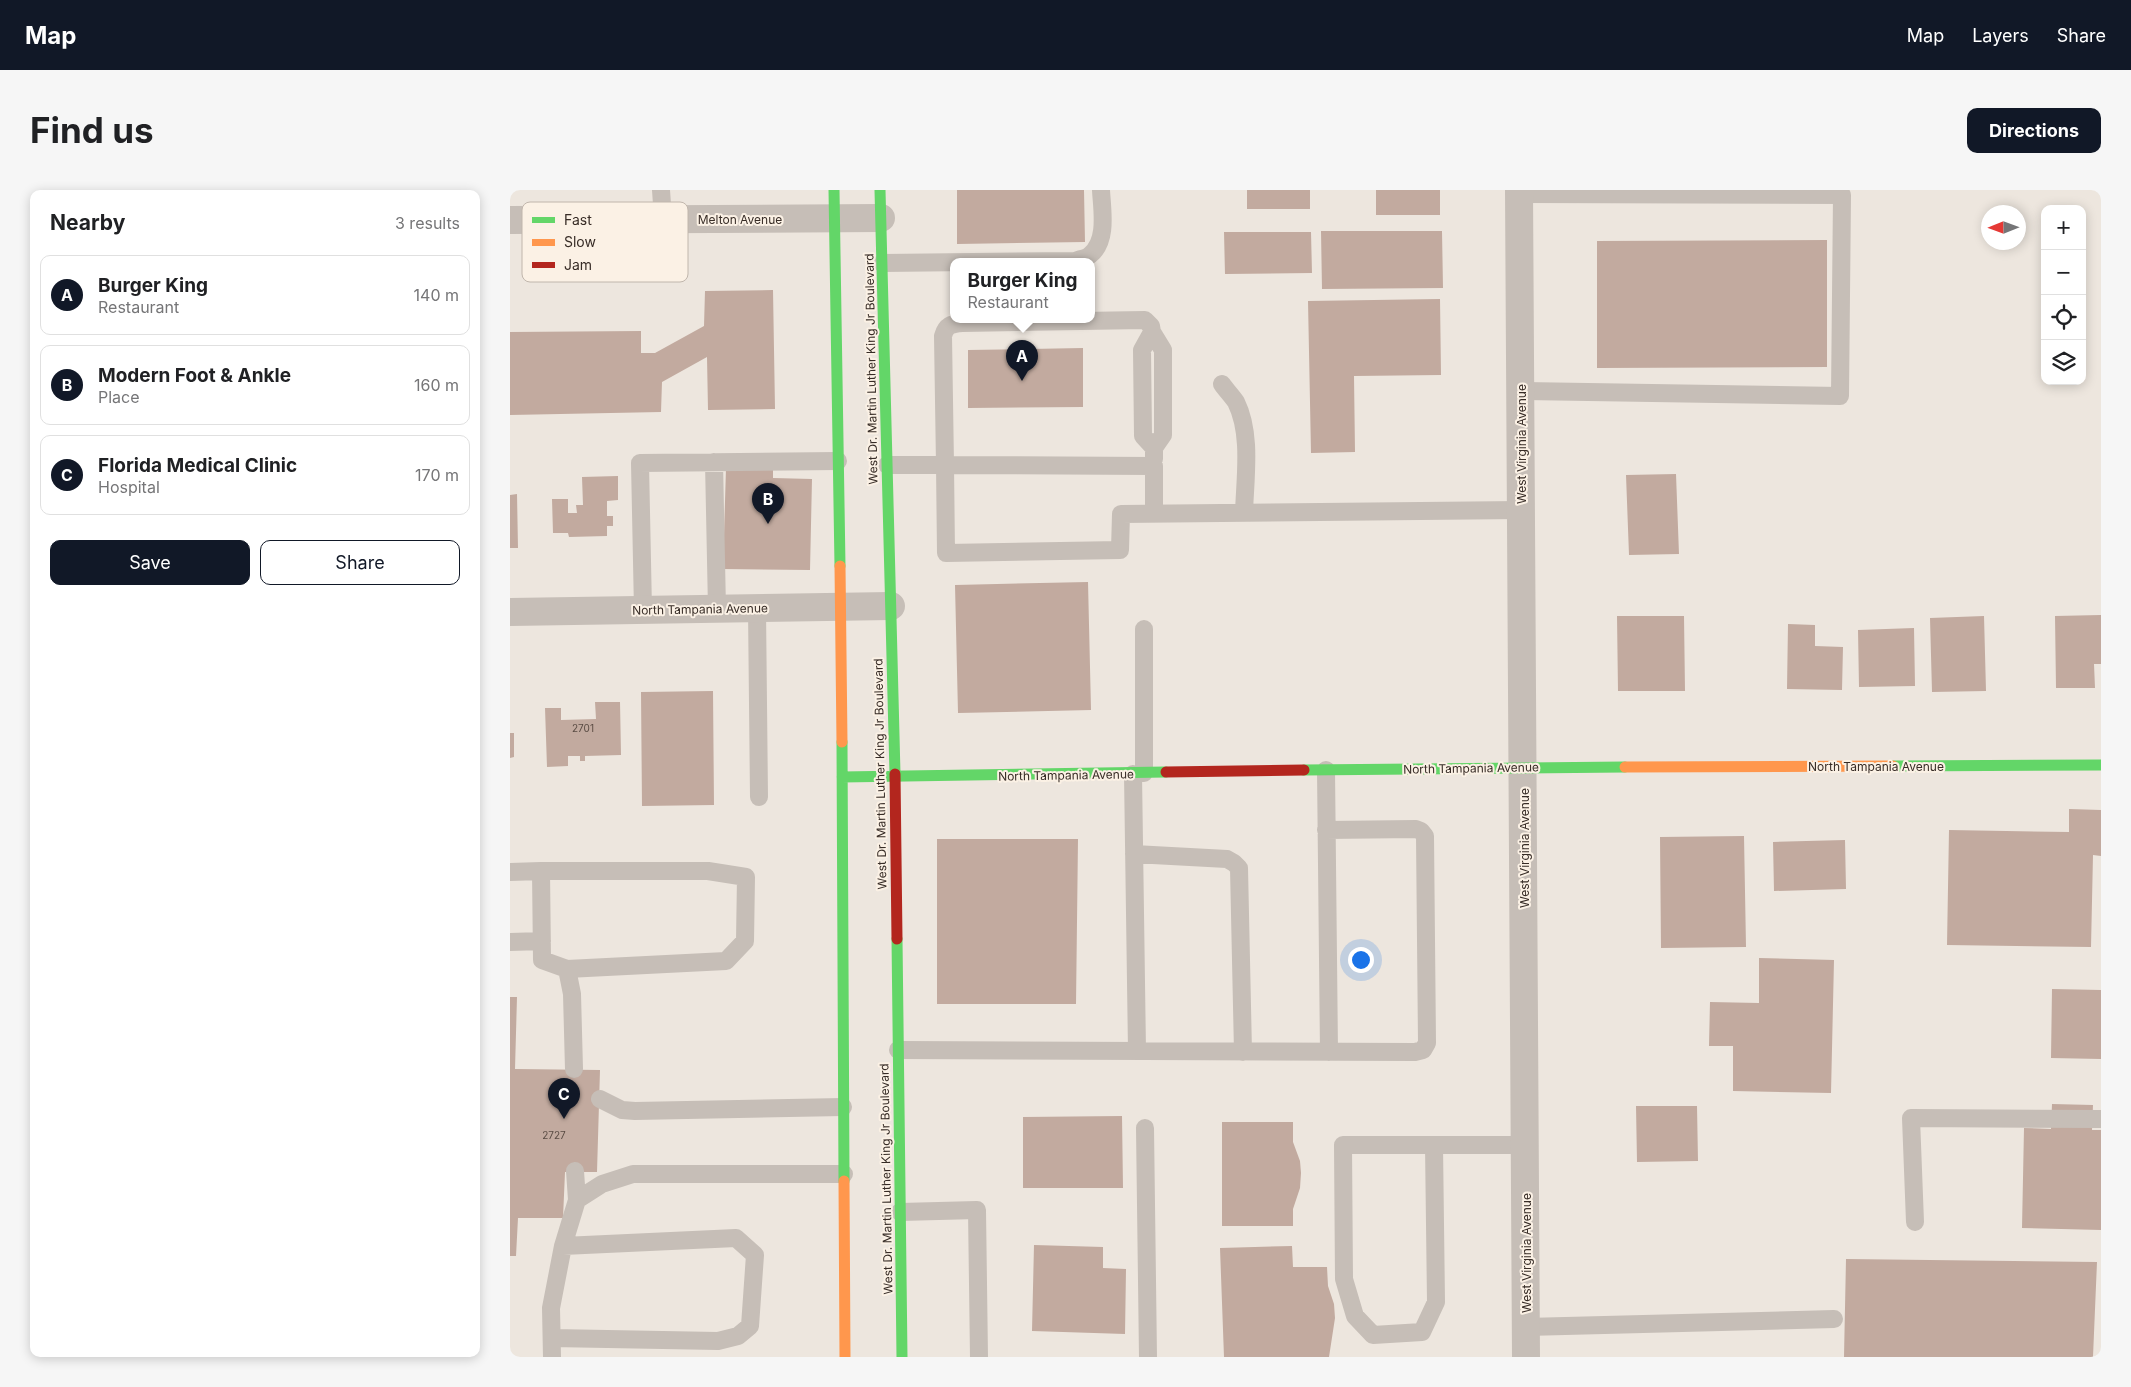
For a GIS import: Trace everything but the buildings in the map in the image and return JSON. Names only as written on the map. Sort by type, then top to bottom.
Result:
[{"type":"main road","points":[[834,190],[841,607],[846,1357]]},
{"type":"main road","name":"West Dr. Martin Luther King Jr Boulevard","points":[[880,190],[895,777],[902,1357]]},
{"type":"main road","name":"North Tampania Avenue","points":[[842,777],[1524,767],[2101,765]]},
{"type":"street","name":"West Virginia Avenue","points":[[1519,192],[1524,767],[1526,1357]]},
{"type":"street","name":"Melton Avenue","points":[[688,219],[881,218]]},
{"type":"street","name":"North Tampania Avenue","points":[[510,612],[890,606]]},
{"type":"lane","points":[[1083,258],[1090,256],[1098,246],[1102,230],[1101,190]]},
{"type":"lane","points":[[1519,192],[1842,195],[1840,396],[1520,391]]},
{"type":"lane","points":[[882,263],[950,262]]},
{"type":"lane","points":[[1095,321],[1145,320],[1151,326],[1152,332],[1142,350],[1143,436],[1154,457],[1154,514]]},
{"type":"lane","points":[[962,323],[952,324],[946,328],[943,336],[946,553],[1120,550],[1121,514],[1521,510]]},
{"type":"lane","points":[[1222,384],[1235,401],[1243,422],[1245,437],[1244,513]]},
{"type":"lane","points":[[887,465],[945,465],[1154,457]]},
{"type":"lane","points":[[643,610],[640,463],[838,461]]},
{"type":"lane","points":[[714,462],[717,610]]},
{"type":"lane","points":[[757,609],[759,797]]},
{"type":"lane","points":[[1137,1051],[1134,854],[1144,629]]},
{"type":"lane","points":[[1326,770],[1329,1052]]},
{"type":"lane","points":[[898,1050],[1415,1052],[1423,1050],[1427,1044],[1424,836],[1421,831],[1416,829],[1326,830]]},
{"type":"lane","points":[[1134,854],[1227,859],[1234,862],[1239,868],[1243,1052]]},
{"type":"lane","points":[[510,872],[541,871],[708,871],[746,877],[745,942],[726,961],[567,969],[542,960],[541,871]]},
{"type":"lane","points":[[510,942],[542,941]]},
{"type":"lane","points":[[567,969],[572,994],[574,1069]]},
{"type":"lane","points":[[600,1099],[622,1110],[635,1112],[844,1107]]},
{"type":"lane","points":[[1915,1222],[1911,1118],[2101,1119]]},
{"type":"lane","points":[[1145,1128],[1148,1357]]},
{"type":"lane","points":[[1434,1145],[1436,1302],[1422,1332],[1373,1335],[1355,1316],[1344,1279],[1343,1145],[1525,1144]]},
{"type":"lane","points":[[552,1357],[551,1308],[563,1246],[578,1200],[575,1171]]},
{"type":"lane","points":[[578,1200],[602,1184],[633,1174],[844,1174]]},
{"type":"lane","points":[[900,1212],[977,1210],[979,1357]]},
{"type":"lane","points":[[552,1338],[718,1341],[738,1336],[750,1326],[755,1255],[736,1238],[563,1246]]},
{"type":"lane","points":[[1526,1326],[1834,1319]]},
{"type":"traffic: fast","points":[[834,190],[840,566]]},
{"type":"traffic: fast","points":[[880,190],[895,774]]},
{"type":"traffic: fast","points":[[842,742],[844,1181]]},
{"type":"traffic: fast","points":[[1893,766],[2101,765]]},
{"type":"traffic: fast","points":[[1304,770],[1625,767]]},
{"type":"traffic: fast","points":[[842,777],[1166,772]]},
{"type":"traffic: fast","points":[[897,939],[902,1357]]},
{"type":"traffic: slow","points":[[840,566],[842,742]]},
{"type":"traffic: slow","points":[[1625,767],[1893,766]]},
{"type":"traffic: slow","points":[[844,1181],[845,1357]]},
{"type":"traffic: jam","points":[[1166,772],[1304,770]]},
{"type":"traffic: jam","points":[[895,774],[897,939]]},
{"type":"place","name":"Burger King","points":[[1022,381]]},
{"type":"place","name":"Modern Foot & Ankle","points":[[768,524]]},
{"type":"place","name":"Florida Medical Clinic","points":[[564,1119]]}]
